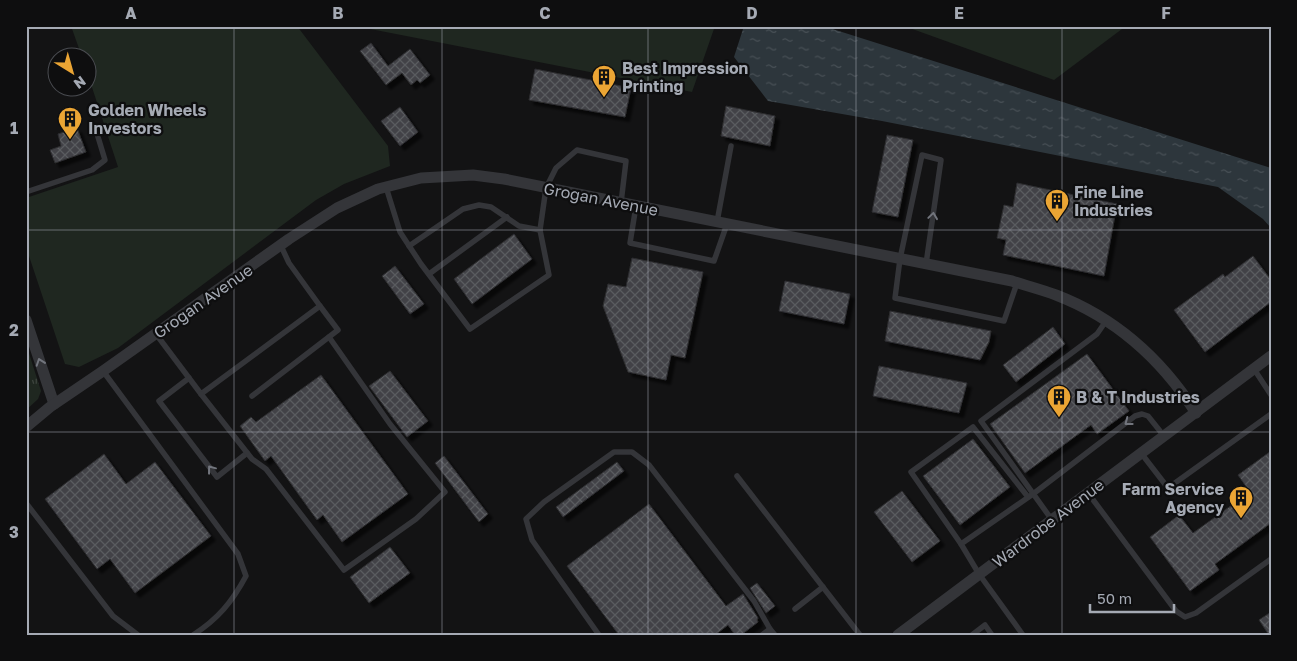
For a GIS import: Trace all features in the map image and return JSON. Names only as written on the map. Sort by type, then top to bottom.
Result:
[{"type":"street","name":"Grogan Avenue","points":[[26,427],[54,404],[104,371],[318,219],[337,208],[386,188],[422,178],[473,175],[504,179],[926,264],[1017,283],[1057,296],[1089,310],[1127,334],[1151,355],[1172,378],[1196,412]]},
{"type":"street","points":[[26,320],[54,404]]},
{"type":"street","name":"Wardrobe Avenue","points":[[898,635],[1271,356]]},
{"type":"lane","points":[[26,192],[92,170],[105,160],[96,127]]},
{"type":"lane","points":[[636,206],[630,243],[714,261],[722,223],[731,146]]},
{"type":"lane","points":[[386,188],[400,232],[470,329],[549,275],[540,230],[546,188],[556,168],[577,150],[626,161],[621,203]]},
{"type":"lane","points":[[926,264],[941,160],[922,155],[900,259],[894,298],[1004,321],[1017,283]]},
{"type":"lane","points":[[410,246],[463,209],[479,205],[491,207],[519,226],[540,230]]},
{"type":"lane","points":[[429,274],[507,217]]},
{"type":"lane","points":[[252,396],[338,330],[289,263],[280,246]]},
{"type":"lane","points":[[201,394],[320,306]]},
{"type":"lane","points":[[1030,495],[980,421],[1097,334],[1106,321]]},
{"type":"lane","points":[[156,334],[247,453],[266,469],[344,570],[416,518],[445,492],[390,424],[329,337]]},
{"type":"lane","points":[[1254,369],[1271,395]]},
{"type":"lane","points":[[104,371],[238,554],[246,576],[235,597],[209,624],[193,635]]},
{"type":"lane","points":[[189,378],[159,402],[217,477],[247,453]]},
{"type":"lane","points":[[961,544],[1135,416],[1142,414],[1148,416],[1164,436]]},
{"type":"lane","points":[[1141,453],[1168,488],[1271,414]]},
{"type":"lane","points":[[1023,635],[979,574],[961,544],[911,472],[973,427],[1052,520]]},
{"type":"lane","points":[[599,635],[532,540],[526,519],[544,502],[614,452],[632,452],[649,465],[754,601],[775,635]]},
{"type":"lane","points":[[737,476],[860,635]]},
{"type":"lane","points":[[1088,493],[1176,611],[1185,617],[1196,613],[1271,559]]},
{"type":"lane","points":[[26,503],[113,616],[138,635]]},
{"type":"lane","points":[[795,609],[823,587]]},
{"type":"lane","points":[[972,635],[985,625],[992,635]]},
{"type":"lane","points":[[762,635],[770,628]]},
{"type":"green space","points":[[71,26],[297,26],[388,146],[390,166],[344,184],[316,200],[118,348],[79,367],[65,364],[26,247],[26,198],[118,167],[96,98],[98,98],[98,48],[79,48]]},
{"type":"green space","points":[[355,26],[715,26],[692,92]]},
{"type":"green space","points":[[904,26],[1126,26],[1054,80]]},
{"type":"green space","points":[[26,344],[41,391],[38,399],[26,410]]},
{"type":"water","points":[[744,26],[823,26],[1271,168],[1271,228],[1263,219],[1218,187],[882,121],[768,101],[734,57]]},
{"type":"building","points":[[371,43],[388,66],[410,49],[430,75],[420,83],[417,80],[411,85],[402,73],[386,85],[360,51]]},
{"type":"building","points":[[535,69],[631,88],[625,117],[529,100]]},
{"type":"building","points":[[726,106],[775,116],[770,146],[721,136]]},
{"type":"building","points":[[400,107],[418,132],[400,146],[381,121]]},
{"type":"building","name":"Golden Wheels Investors","points":[[77,128],[86,152],[55,163],[50,150],[61,146],[58,134]]},
{"type":"building","points":[[887,135],[913,140],[898,217],[872,212]]},
{"type":"building","name":"Fine Line Industries","points":[[1017,183],[1117,204],[1104,276],[1003,255],[1006,240],[997,238],[1004,205],[1013,207]]},
{"type":"building","points":[[514,234],[532,259],[472,304],[454,279]]},
{"type":"building","points":[[1253,256],[1271,280],[1271,302],[1205,352],[1174,310],[1223,274],[1225,277]]},
{"type":"building","points":[[632,258],[703,272],[685,358],[671,355],[666,380],[628,372],[603,306],[608,284],[626,287]]},
{"type":"building","points":[[395,266],[424,304],[410,314],[382,276]]},
{"type":"building","points":[[785,281],[850,294],[844,324],[779,311]]},
{"type":"building","points":[[890,311],[991,331],[989,342],[980,360],[885,341]]},
{"type":"building","points":[[1053,327],[1065,344],[1016,382],[1003,365]]},
{"type":"building","name":"B & T Industries","points":[[1087,354],[1129,411],[1097,434],[1091,425],[1025,473],[990,424]]},
{"type":"building","points":[[879,366],[967,383],[959,413],[873,396]]},
{"type":"building","points":[[390,371],[428,421],[407,437],[369,386]]},
{"type":"building","points":[[321,375],[408,494],[342,542],[323,515],[317,520],[271,456],[265,461],[240,426],[251,417],[256,422]]},
{"type":"building","points":[[973,439],[1010,487],[960,525],[923,476]]},
{"type":"building","name":"Farm Service Agency","points":[[1271,451],[1271,523],[1215,564],[1219,570],[1190,591],[1150,537],[1179,515],[1193,533],[1250,492],[1238,475]]},
{"type":"building","points":[[104,454],[126,484],[155,462],[211,536],[135,593],[110,559],[97,569],[45,499]]},
{"type":"building","points":[[444,456],[488,514],[479,522],[435,463]]},
{"type":"building","points":[[617,462],[624,471],[563,517],[556,507]]},
{"type":"building","points":[[902,491],[940,541],[912,562],[874,512]]},
{"type":"building","points":[[649,504],[726,606],[743,594],[758,618],[758,622],[741,635],[735,635],[728,625],[715,635],[619,635],[567,566]]},
{"type":"building","points":[[390,547],[410,573],[369,603],[350,577]]},
{"type":"building","points":[[757,583],[775,606],[766,613],[750,588]]},
{"type":"building","points":[[1271,612],[1271,635],[1269,635],[1259,620]]},
{"type":"place","name":"Best Impression Printing","points":[[604,98]]},
{"type":"place","name":"Golden Wheels Investors","points":[[70,140]]},
{"type":"place","name":"Fine Line Industries","points":[[1057,222]]},
{"type":"place","name":"B & T Industries","points":[[1059,418]]},
{"type":"place","name":"Farm Service Agency","points":[[1241,519]]}]
